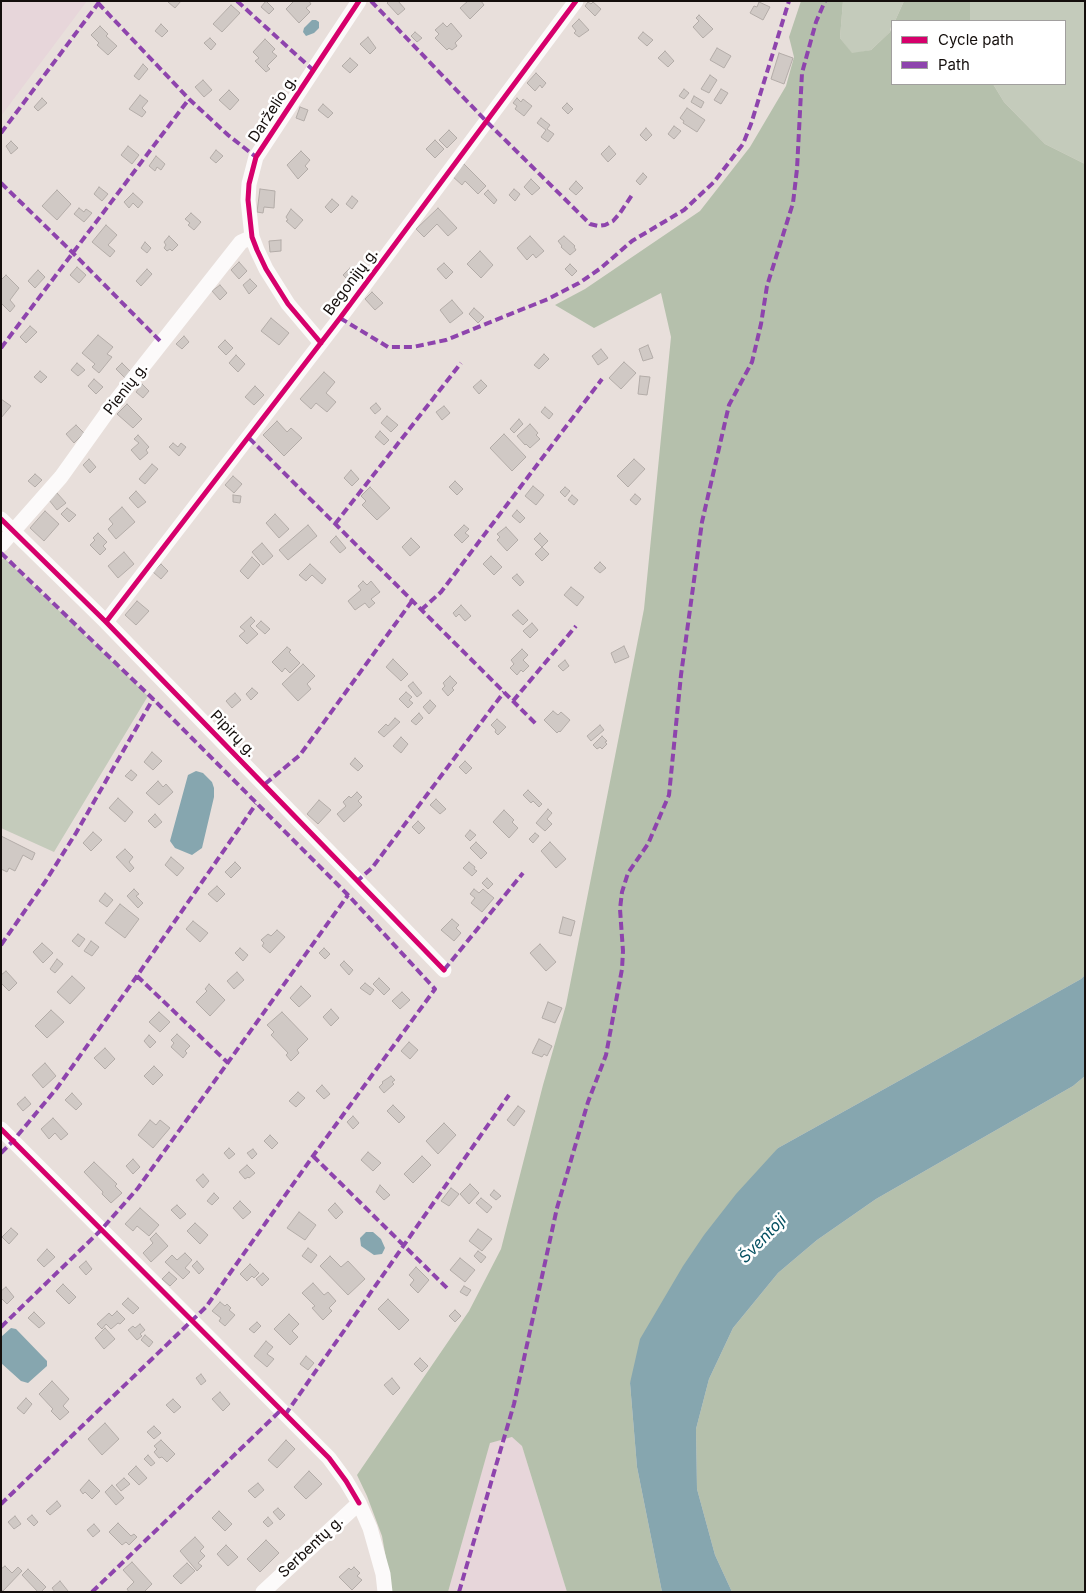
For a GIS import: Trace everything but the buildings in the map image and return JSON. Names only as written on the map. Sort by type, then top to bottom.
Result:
[{"type":"street","name":"Darželio g.","points":[[321,343],[288,304],[266,269],[252,237],[248,200],[249,184],[256,158],[359,1]]},
{"type":"street","name":"Begonijų g.","points":[[106,622],[321,343],[576,1]]},
{"type":"street","name":"Pienių g.","points":[[1,545],[61,477],[111,407],[241,242],[252,237]]},
{"type":"street","name":"Pipirų g.","points":[[1,519],[106,622],[444,970]]},
{"type":"street","points":[[1,1129],[329,1458],[359,1502],[370,1528],[383,1574],[384,1592]]},
{"type":"street","name":"Serbentų g.","points":[[263,1592],[359,1502]]},
{"type":"shaded area","points":[[1,1],[87,1],[1,116]]},
{"type":"shaded area","points":[[513,1437],[522,1446],[567,1592],[448,1592],[490,1442]]},
{"type":"green space","points":[[801,1],[843,1],[840,38],[852,53],[871,50],[891,30],[891,85],[994,85],[1004,102],[1045,144],[1085,164],[1085,975],[1081,979],[778,1148],[630,1383],[637,1467],[662,1592],[567,1592],[522,1446],[512,1437],[490,1443],[448,1592],[392,1592],[382,1536],[357,1475],[469,1311],[501,1249],[543,1085],[566,1005],[644,609],[671,337],[661,293],[594,328],[555,305],[585,289],[700,211],[750,147],[786,86],[794,57],[789,37]]},
{"type":"green space","points":[[843,1],[904,1],[895,20],[891,20],[890,32],[871,50],[852,54],[840,38]]},
{"type":"green space","points":[[904,1],[970,1],[970,20],[895,20]]},
{"type":"green space","points":[[970,1],[1085,1],[1085,164],[1045,144],[1004,102],[994,85],[1066,85],[1066,20],[970,20]]},
{"type":"green space","points":[[4,558],[148,696],[54,852],[1,828],[1,560]]},
{"type":"green space","points":[[1085,1076],[1085,1592],[732,1592],[715,1555],[697,1489],[696,1429],[709,1379],[733,1328],[778,1273],[817,1240],[876,1199],[1073,1086]]},
{"type":"water","points":[[312,20],[319,22],[319,28],[314,33],[306,36],[303,32],[304,28]]},
{"type":"water","points":[[196,771],[203,773],[212,782],[214,797],[202,848],[192,855],[175,848],[170,841],[188,775]]},
{"type":"water","name":"Šventoji","points":[[1085,975],[1085,1076],[1073,1086],[876,1199],[817,1240],[778,1273],[733,1328],[709,1379],[696,1429],[697,1489],[715,1555],[732,1592],[662,1592],[637,1467],[630,1383],[640,1339],[683,1266],[704,1235],[736,1194],[778,1148],[1081,979]]},
{"type":"water","points":[[366,1232],[373,1232],[381,1239],[385,1248],[382,1254],[374,1255],[361,1246],[360,1238]]},
{"type":"water","points":[[11,1328],[16,1329],[47,1361],[47,1366],[28,1383],[21,1381],[1,1363],[1,1337]]},
{"type":"marked path","points":[[1,133],[100,1]]},
{"type":"marked path","points":[[237,1],[313,70]]},
{"type":"marked path","points":[[371,1],[487,122],[590,224],[598,226],[613,221],[632,195]]},
{"type":"marked path","points":[[340,318],[388,347],[413,347],[446,340],[548,299],[579,283],[601,268],[632,241],[684,210],[714,182],[743,144],[789,1]]},
{"type":"marked path","points":[[459,1592],[514,1404],[557,1208],[588,1102],[606,1055],[622,969],[623,951],[620,909],[622,892],[628,873],[648,844],[669,795],[681,675],[702,522],[729,405],[752,362],[767,286],[793,203],[797,169],[802,73],[816,22],[825,1]]},
{"type":"marked path","points":[[98,3],[189,99],[228,135],[256,157]]},
{"type":"marked path","points":[[1,348],[189,99]]},
{"type":"marked path","points":[[1,183],[162,343]]},
{"type":"marked path","points":[[335,524],[461,363]]},
{"type":"marked path","points":[[421,610],[441,592],[602,379]]},
{"type":"marked path","points":[[249,438],[538,726]]},
{"type":"marked path","points":[[1,553],[153,699],[348,895],[435,989],[206,1307],[1,1504]]},
{"type":"marked path","points":[[265,784],[300,755],[412,601]]},
{"type":"marked path","points":[[513,701],[576,626]]},
{"type":"marked path","points":[[356,882],[372,868],[504,692]]},
{"type":"marked path","points":[[1,945],[45,882],[76,833],[153,699]]},
{"type":"marked path","points":[[1,1153],[57,1088],[256,804]]},
{"type":"marked path","points":[[444,970],[523,873]]},
{"type":"marked path","points":[[1,1327],[101,1230],[138,1188],[348,895]]},
{"type":"marked path","points":[[137,976],[228,1063]]},
{"type":"marked path","points":[[285,1415],[509,1095]]},
{"type":"marked path","points":[[313,1156],[448,1289]]},
{"type":"marked path","points":[[92,1592],[280,1411]]},
{"type":"cycle path","points":[[321,343],[288,304],[266,269],[257,250],[252,237],[248,200],[249,184],[256,157],[359,1]]},
{"type":"cycle path","points":[[106,622],[340,318],[576,1]]},
{"type":"cycle path","points":[[1,519],[106,622],[444,970]]},
{"type":"cycle path","points":[[1,1129],[329,1458],[359,1503]]}]
